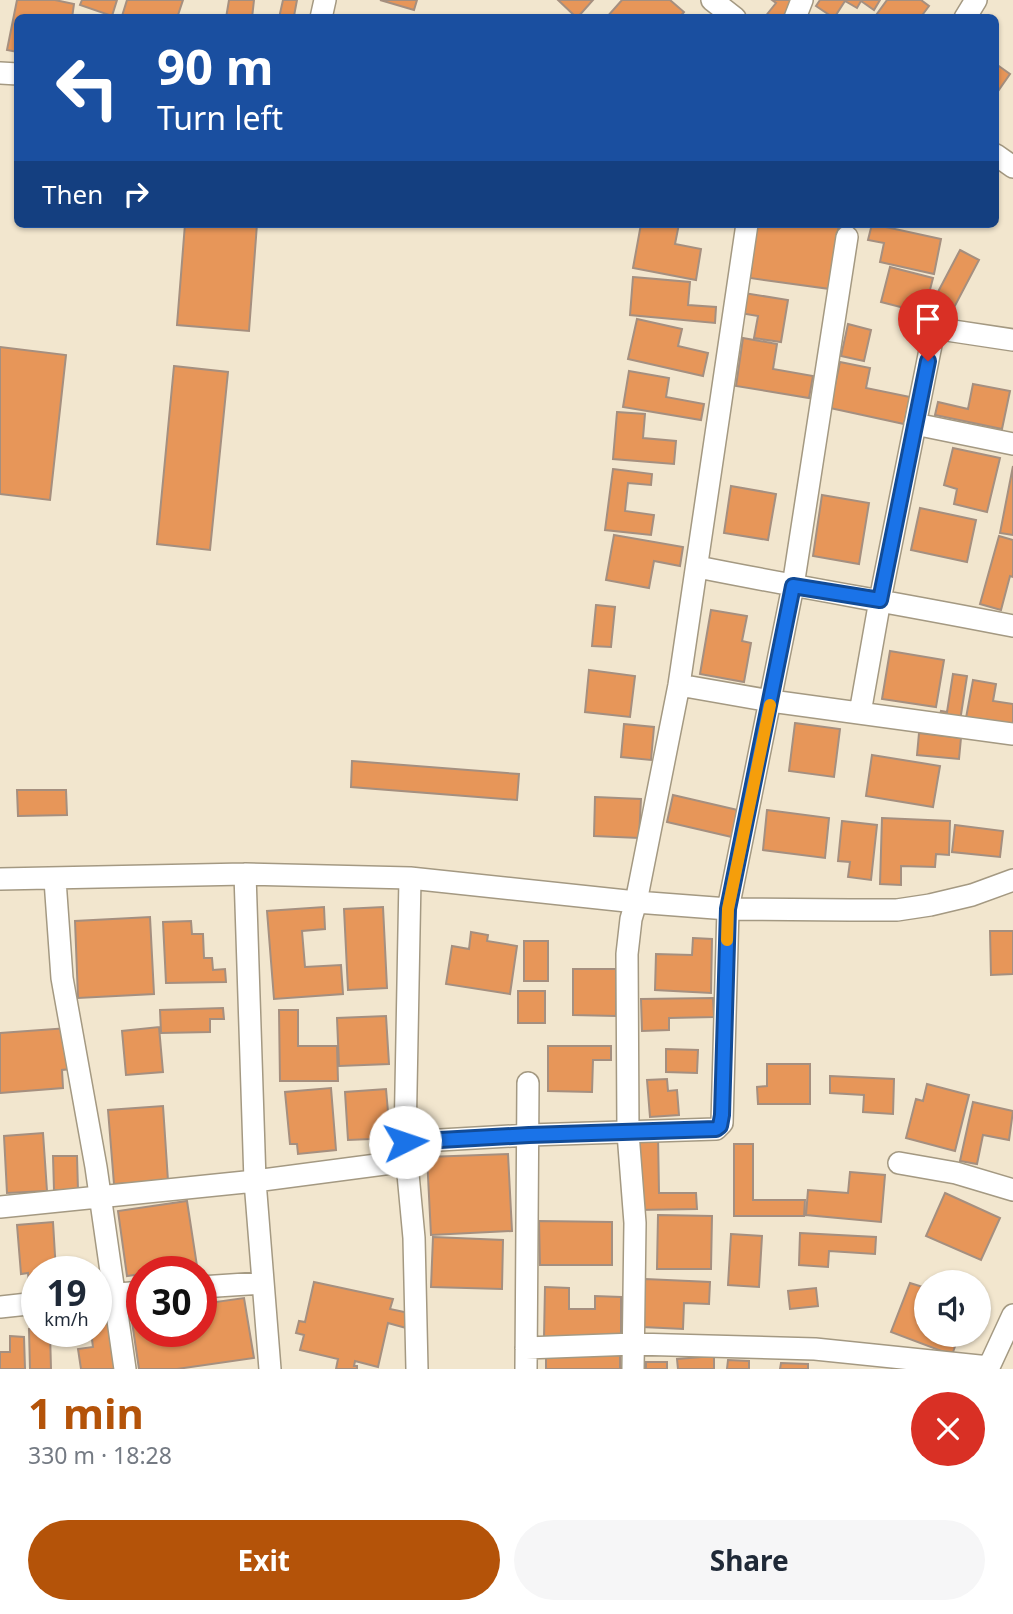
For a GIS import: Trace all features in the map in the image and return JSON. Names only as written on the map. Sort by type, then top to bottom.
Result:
[{"type":"street","points":[[712,0],[730,14]]},
{"type":"street","points":[[633,1369],[635,1223],[628,1133],[627,954],[631,919],[679,685],[746,228]]},
{"type":"street","points":[[0,1207],[255,1181],[406,1152],[529,1135],[716,1129],[722,1123],[728,909],[793,586],[847,237]]},
{"type":"street","points":[[860,713],[932,340],[940,329],[1013,340]]},
{"type":"street","points":[[915,424],[1013,444]]},
{"type":"street","points":[[698,566],[1013,626]]},
{"type":"street","points":[[679,685],[771,701],[1013,734]]},
{"type":"street","points":[[0,879],[55,880],[245,874],[410,878],[728,909],[897,910],[954,900],[1013,880]]},
{"type":"street","points":[[245,874],[255,1181],[271,1369]]},
{"type":"street","points":[[410,878],[406,1152],[414,1238],[417,1369]]},
{"type":"street","points":[[55,880],[62,978],[100,1196],[104,1256]]},
{"type":"street","points":[[528,1083],[526,1358],[634,1344],[815,1349],[989,1368],[1013,1315]]},
{"type":"street","points":[[899,1163],[956,1173],[1013,1190]]},
{"type":"street","points":[[217,1286],[262,1283]]},
{"type":"street","points":[[0,1307],[21,1305]]},
{"type":"street","points":[[112,1318],[125,1369]]},
{"type":"building","points":[[17,0],[55,0],[74,4],[73,14],[14,14]]},
{"type":"building","points":[[82,0],[117,0],[113,14],[80,5]]},
{"type":"building","points":[[127,0],[183,0],[178,14],[123,14]]},
{"type":"building","points":[[229,0],[254,0],[252,14],[227,14]]},
{"type":"building","points":[[283,0],[297,0],[294,14],[280,14]]},
{"type":"building","points":[[380,0],[417,0],[414,10]]},
{"type":"building","points":[[558,0],[593,0],[581,14],[573,14]]},
{"type":"building","points":[[622,0],[670,0],[684,12],[682,14],[610,14]]},
{"type":"building","points":[[772,0],[795,0],[785,14],[767,14],[776,3]]},
{"type":"building","points":[[820,0],[880,0],[874,10],[861,1],[857,8],[845,1],[837,14],[828,14],[816,6]]},
{"type":"building","points":[[887,0],[921,0],[929,6],[923,14],[877,14]]},
{"type":"building","points":[[14,15],[14,51],[7,50]]},
{"type":"building","points":[[999,66],[1010,74],[999,90]]},
{"type":"building","points":[[185,228],[257,228],[249,331],[177,325]]},
{"type":"building","points":[[640,228],[678,228],[675,244],[701,249],[696,280],[633,268]]},
{"type":"building","points":[[756,228],[838,228],[830,289],[750,278]]},
{"type":"building","points":[[871,228],[890,228],[941,239],[934,274],[880,262],[884,243],[868,240]]},
{"type":"building","points":[[960,250],[979,260],[948,319],[929,309]]},
{"type":"building","points":[[890,267],[933,278],[924,313],[881,302]]},
{"type":"building","points":[[633,277],[690,282],[688,305],[716,307],[715,323],[630,315]]},
{"type":"building","points":[[744,293],[788,300],[781,342],[754,338],[758,316],[740,313]]},
{"type":"building","points":[[637,319],[682,329],[678,346],[708,353],[703,376],[628,359]]},
{"type":"building","points":[[848,324],[871,330],[864,361],[841,356]]},
{"type":"building","points":[[743,338],[777,344],[773,369],[813,376],[809,398],[736,386]]},
{"type":"building","points":[[0,347],[66,355],[50,500],[0,494]]},
{"type":"building","points":[[840,362],[870,368],[866,388],[910,397],[904,424],[830,408]]},
{"type":"building","points":[[174,366],[228,372],[210,550],[157,544]]},
{"type":"building","points":[[629,371],[669,378],[666,397],[704,404],[701,420],[623,407]]},
{"type":"building","points":[[973,384],[1010,391],[1002,429],[935,415],[938,402],[968,409]]},
{"type":"building","points":[[617,412],[645,414],[643,438],[676,441],[674,464],[613,459]]},
{"type":"building","points":[[953,448],[1000,458],[987,512],[954,504],[957,489],[944,485]]},
{"type":"building","points":[[1013,466],[1013,535],[1000,533]]},
{"type":"building","points":[[613,469],[652,474],[651,485],[628,483],[625,511],[654,515],[651,535],[605,530]]},
{"type":"building","points":[[731,486],[776,494],[768,540],[724,533]]},
{"type":"building","points":[[822,495],[869,503],[859,564],[813,556]]},
{"type":"building","points":[[920,508],[976,520],[967,562],[911,550]]},
{"type":"building","points":[[614,535],[683,547],[680,566],[654,561],[649,588],[606,580]]},
{"type":"building","points":[[999,536],[1013,540],[1013,577],[1010,576],[1001,610],[980,604]]},
{"type":"building","points":[[596,605],[615,607],[611,647],[592,646]]},
{"type":"building","points":[[711,610],[747,616],[742,641],[751,643],[744,682],[700,674]]},
{"type":"building","points":[[890,651],[944,660],[936,707],[882,699]]},
{"type":"building","points":[[589,670],[635,676],[630,717],[585,712]]},
{"type":"building","points":[[953,674],[967,676],[960,721],[939,718],[941,711],[947,712]]},
{"type":"building","points":[[973,680],[996,684],[993,701],[1013,704],[1013,726],[966,718]]},
{"type":"building","points":[[795,723],[840,729],[834,777],[789,771]]},
{"type":"building","points":[[624,724],[654,727],[651,760],[621,757]]},
{"type":"building","points":[[919,733],[961,738],[959,759],[917,755]]},
{"type":"building","points":[[872,755],[940,766],[933,807],[866,796]]},
{"type":"building","points":[[352,761],[519,774],[517,800],[351,787]]},
{"type":"building","points":[[17,790],[66,790],[67,815],[18,816]]},
{"type":"building","points":[[673,795],[742,811],[736,838],[667,822]]},
{"type":"building","points":[[595,797],[641,799],[639,838],[594,836]]},
{"type":"building","points":[[767,810],[829,818],[825,858],[763,850]]},
{"type":"building","points":[[882,818],[950,821],[949,855],[936,854],[935,867],[901,866],[901,885],[880,884]]},
{"type":"building","points":[[842,821],[877,825],[871,880],[848,877],[850,862],[838,861]]},
{"type":"building","points":[[955,825],[1003,831],[1000,857],[952,852]]},
{"type":"building","points":[[324,907],[325,929],[302,931],[305,967],[341,965],[343,994],[274,999],[267,911]]},
{"type":"building","points":[[383,907],[387,988],[348,990],[344,909]]},
{"type":"building","points":[[150,917],[154,994],[78,998],[75,921]]},
{"type":"building","points":[[191,921],[192,934],[203,934],[204,958],[212,958],[213,970],[225,969],[226,982],[166,983],[163,922]]},
{"type":"building","points":[[990,931],[1013,931],[1013,974],[991,975]]},
{"type":"building","points":[[471,932],[488,935],[487,941],[517,946],[510,994],[446,984],[452,946],[469,949]]},
{"type":"building","points":[[693,938],[712,939],[711,993],[655,990],[656,954],[692,955]]},
{"type":"building","points":[[524,941],[548,941],[548,981],[524,981]]},
{"type":"building","points":[[573,969],[616,969],[616,1016],[573,1015]]},
{"type":"building","points":[[518,991],[545,991],[545,1023],[518,1023]]},
{"type":"building","points":[[713,998],[714,1017],[669,1018],[669,1030],[642,1031],[641,999]]},
{"type":"building","points":[[223,1008],[224,1019],[210,1019],[210,1032],[161,1033],[160,1010]]},
{"type":"building","points":[[279,1010],[298,1010],[298,1046],[337,1046],[338,1081],[280,1081]]},
{"type":"building","points":[[386,1016],[389,1064],[339,1066],[337,1018]]},
{"type":"building","points":[[159,1027],[163,1072],[126,1075],[122,1031]]},
{"type":"building","points":[[68,1028],[71,1069],[62,1070],[63,1088],[0,1093],[0,1033]]},
{"type":"building","points":[[548,1046],[611,1046],[611,1060],[593,1060],[592,1092],[548,1091]]},
{"type":"building","points":[[666,1049],[698,1050],[697,1073],[666,1072]]},
{"type":"building","points":[[767,1064],[810,1064],[810,1104],[758,1104],[757,1087],[767,1086]]},
{"type":"building","points":[[830,1076],[894,1079],[893,1114],[863,1112],[864,1095],[830,1093]]},
{"type":"building","points":[[667,1079],[668,1091],[677,1090],[679,1115],[650,1117],[647,1080]]},
{"type":"building","points":[[927,1084],[969,1095],[955,1151],[906,1138],[916,1099],[923,1101]]},
{"type":"building","points":[[331,1088],[336,1150],[298,1154],[297,1144],[290,1144],[285,1092]]},
{"type":"building","points":[[386,1089],[390,1135],[382,1136],[382,1131],[371,1132],[371,1139],[348,1140],[345,1092]]},
{"type":"building","points":[[973,1102],[1013,1111],[1009,1140],[983,1135],[977,1164],[960,1161]]},
{"type":"building","points":[[163,1106],[168,1181],[114,1184],[108,1110]]},
{"type":"building","points":[[43,1133],[47,1191],[7,1193],[4,1136]]},
{"type":"building","points":[[658,1135],[659,1193],[696,1193],[697,1209],[637,1210],[635,1136]]},
{"type":"building","points":[[734,1144],[753,1144],[753,1200],[805,1200],[804,1216],[734,1216]]},
{"type":"building","points":[[508,1154],[512,1231],[431,1235],[427,1157]]},
{"type":"building","points":[[53,1156],[77,1156],[78,1190],[54,1190]]},
{"type":"building","points":[[850,1172],[885,1175],[881,1222],[806,1215],[808,1190],[848,1193]]},
{"type":"building","points":[[945,1193],[1000,1218],[981,1260],[926,1236]]},
{"type":"building","points":[[187,1201],[195,1256],[126,1256],[126,1269],[118,1211]]},
{"type":"building","points":[[658,1215],[712,1216],[711,1269],[657,1269]]},
{"type":"building","points":[[539,1221],[612,1222],[612,1265],[540,1265]]},
{"type":"building","points":[[53,1222],[55,1256],[21,1256],[21,1274],[17,1225]]},
{"type":"building","points":[[800,1233],[876,1237],[875,1254],[829,1251],[828,1267],[799,1265]]},
{"type":"building","points":[[731,1234],[762,1236],[759,1287],[728,1285]]},
{"type":"building","points":[[433,1237],[503,1240],[502,1289],[431,1287]]},
{"type":"building","points":[[645,1279],[710,1282],[709,1304],[684,1303],[683,1329],[643,1327]]},
{"type":"building","points":[[314,1282],[393,1299],[390,1309],[409,1313],[406,1328],[388,1323],[378,1367],[355,1361],[354,1366],[357,1366],[357,1369],[336,1369],[338,1359],[300,1350],[304,1335],[296,1333],[299,1321],[305,1322]]},
{"type":"building","points":[[910,1283],[914,1284],[914,1341],[891,1332]]},
{"type":"building","points":[[545,1287],[569,1288],[569,1309],[595,1309],[595,1296],[621,1297],[621,1339],[544,1338]]},
{"type":"building","points":[[816,1288],[818,1306],[790,1309],[788,1291]]},
{"type":"building","points":[[244,1298],[254,1358],[177,1369],[139,1369],[136,1347],[217,1347],[217,1302]]},
{"type":"building","points":[[112,1321],[115,1321],[122,1369],[81,1369],[78,1349],[112,1347]]},
{"type":"building","points":[[10,1336],[21,1337],[25,1369],[0,1369],[0,1352],[10,1352]]},
{"type":"building","points":[[29,1347],[50,1347],[51,1369],[30,1369]]},
{"type":"building","points":[[931,1347],[955,1347],[952,1355]]},
{"type":"building","points":[[620,1355],[620,1369],[546,1369],[546,1357]]},
{"type":"building","points":[[714,1356],[714,1369],[678,1369],[677,1359]]},
{"type":"building","points":[[728,1360],[749,1361],[749,1369],[727,1369]]},
{"type":"building","points":[[646,1362],[667,1362],[667,1369],[646,1369]]},
{"type":"building","points":[[781,1363],[808,1364],[808,1369],[780,1369]]},
{"type":"slow traffic","points":[[727,940],[728,909],[770,705]]},
{"type":"route","points":[[405,1142],[716,1129],[720,1126],[728,909],[793,586],[880,600],[928,361]]}]
